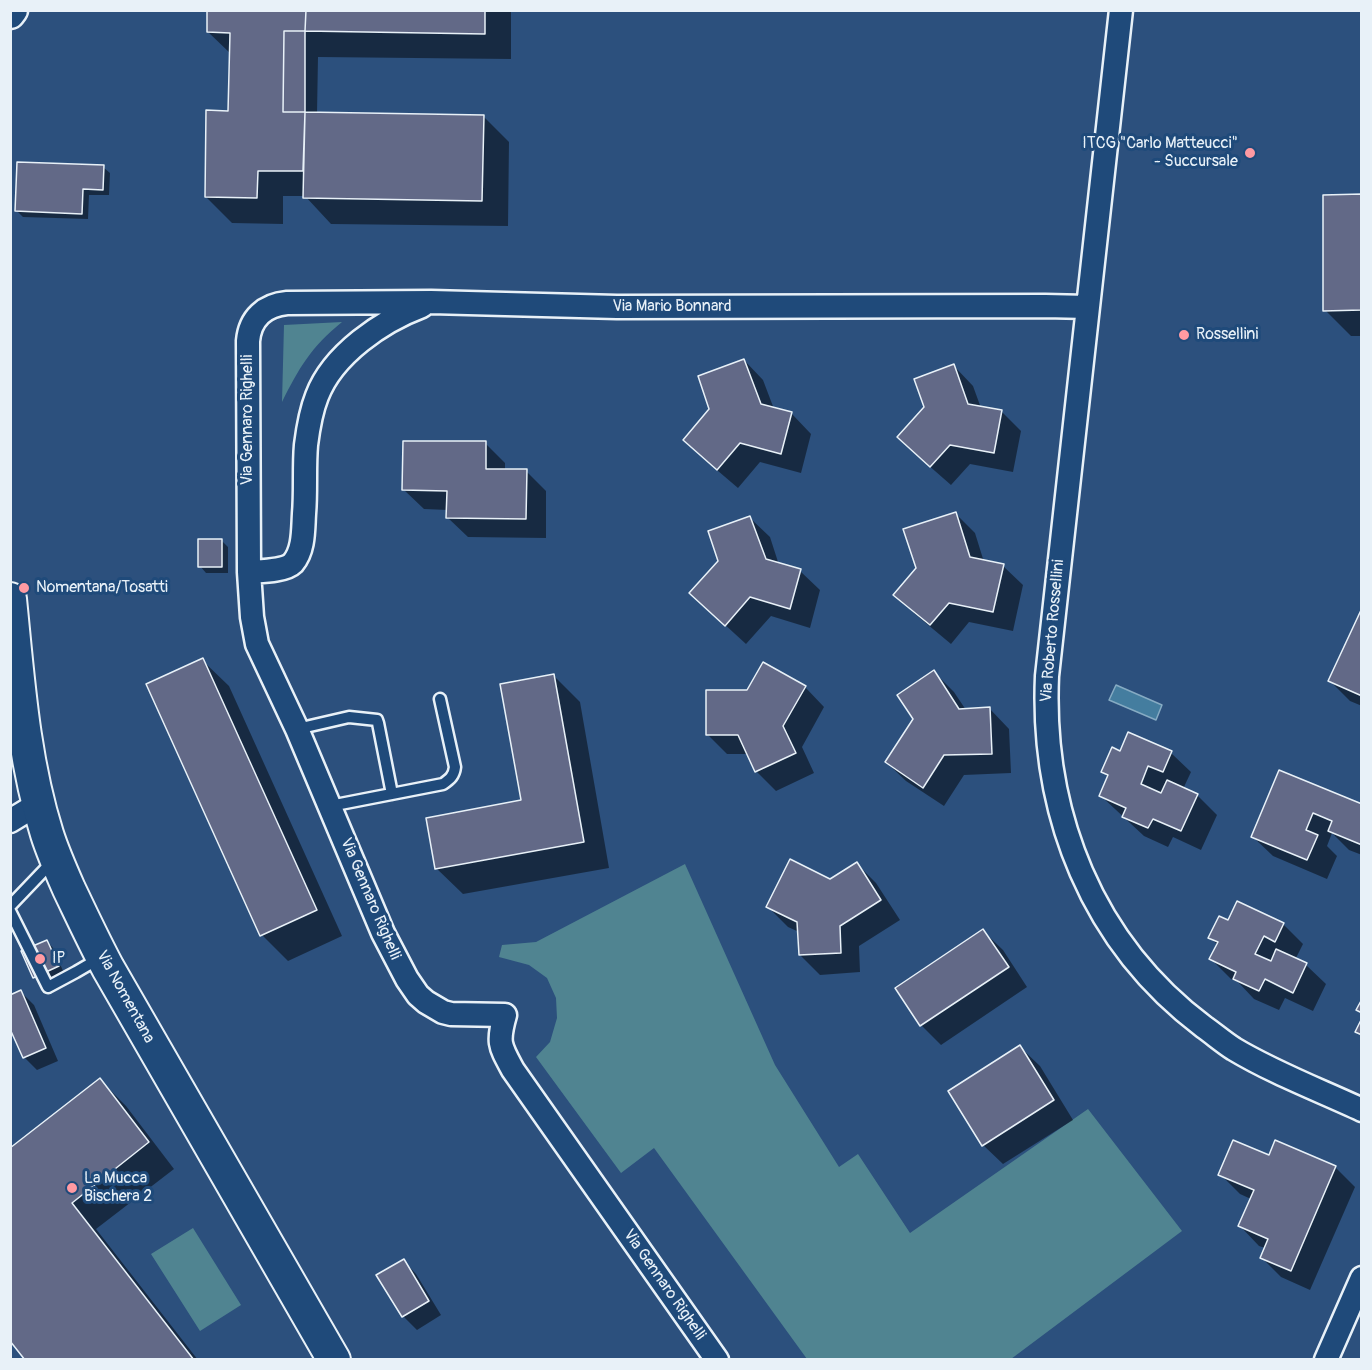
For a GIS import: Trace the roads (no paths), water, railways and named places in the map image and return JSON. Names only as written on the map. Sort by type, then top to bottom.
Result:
[{"type":"main road","name":"Via Nomentana","points":[[11,616],[15,690],[38,804],[55,858],[102,956],[324,1356]]},
{"type":"street","name":"Via Roberto Rossellini","points":[[1121,10],[1047,676],[1047,734],[1059,809],[1069,843],[1094,900],[1110,927],[1162,992],[1191,1017],[1247,1057],[1362,1110]]},
{"type":"street","name":"Via Mario Bonnard","points":[[260,314],[275,305],[287,303],[617,307],[1045,306],[1088,308]]},
{"type":"street","points":[[249,572],[289,566],[299,553],[303,532],[308,429],[316,397],[328,376],[341,359],[380,327],[400,315],[431,303]]},
{"type":"street","name":"Via Gennaro Righelli","points":[[260,314],[251,327],[248,341],[249,572],[252,617],[257,644],[297,729],[383,933],[407,980],[426,1002],[451,1014],[505,1015],[500,1046],[513,1070],[717,1359]]},
{"type":"street","points":[[10,821],[38,804]]},
{"type":"street","points":[[1326,1359],[1362,1278]]},
{"type":"lane","points":[[330,806],[443,784],[450,779],[455,767],[440,699]]},
{"type":"lane","points":[[297,729],[349,717],[377,720],[392,794]]},
{"type":"lane","points":[[10,906],[55,858]]},
{"type":"lane","points":[[10,911],[48,987],[102,956]]},
{"type":"water","points":[[1116,685],[1162,705],[1156,720],[1109,700]]},
{"type":"place","name":"ITCG \"Carlo Matteucci\" - Succursale","points":[[1250,153]]},
{"type":"place","name":"Rossellini","points":[[1184,335]]},
{"type":"place","name":"Nomentana/Tosatti","points":[[24,588]]},
{"type":"place","name":"IP","points":[[40,959]]},
{"type":"place","name":"La Mucca Bischera 2","points":[[72,1188]]}]
